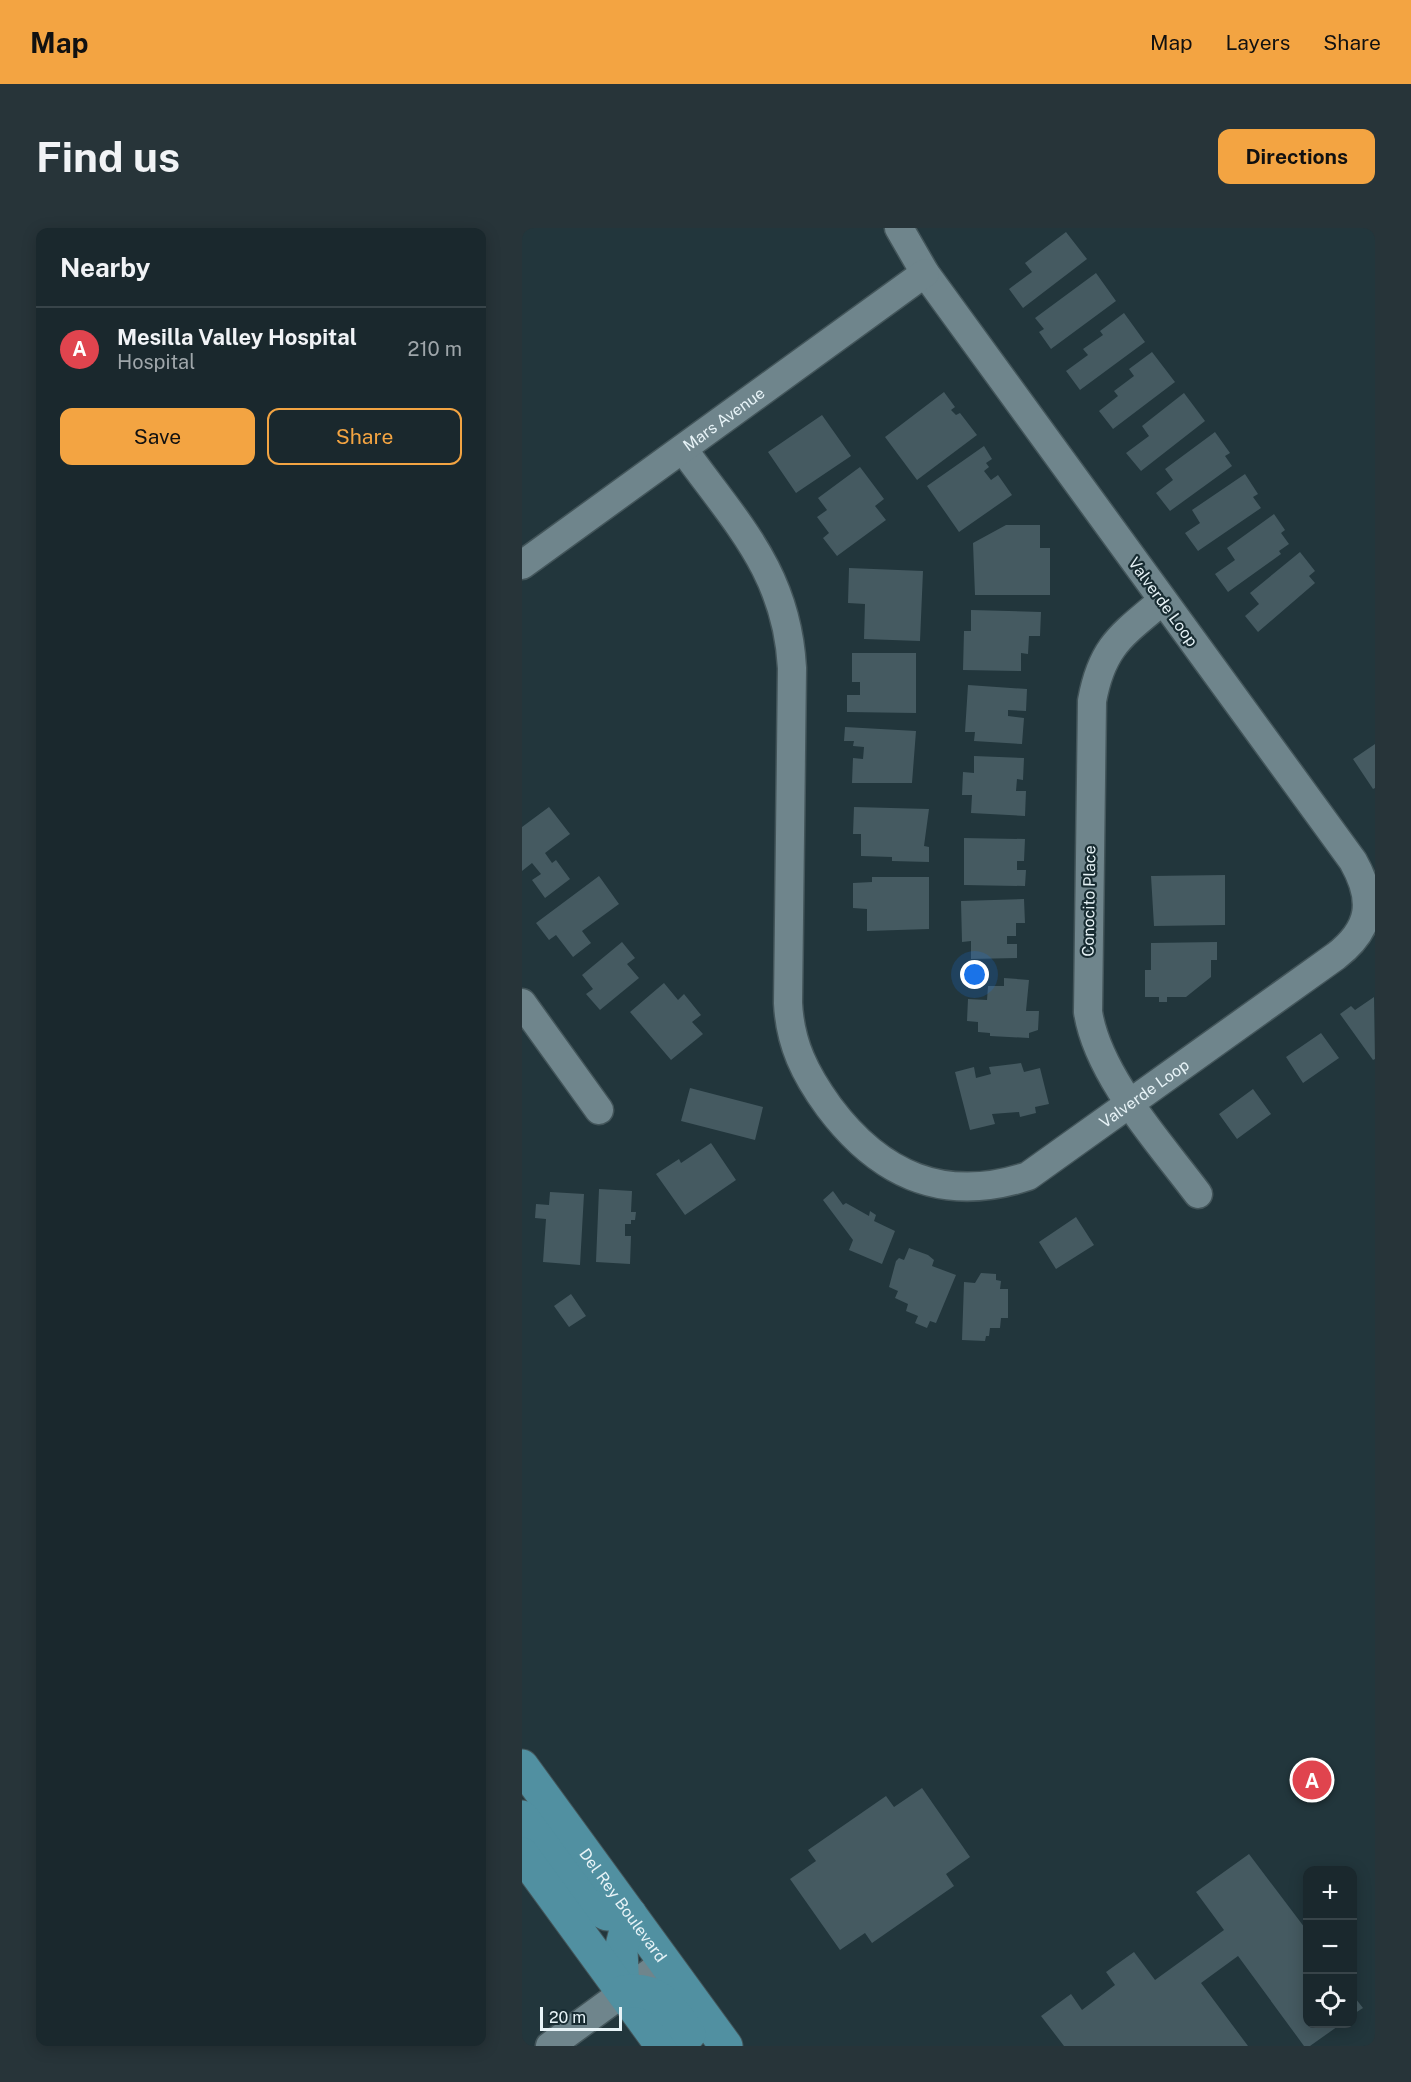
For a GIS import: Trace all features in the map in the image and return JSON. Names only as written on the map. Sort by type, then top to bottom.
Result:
[{"type":"main road","name":"Del Rey Boulevard","points":[[522,1766],[726,2046]]},
{"type":"main road","points":[[522,1817],[585,1904],[607,1914],[630,1914],[621,1950],[623,1992]]},
{"type":"main road","points":[[522,1854],[662,2046]]},
{"type":"main road","points":[[623,1992],[641,1991],[659,1996],[667,2002],[689,2034],[704,2046]]},
{"type":"street","name":"Valverde Loop","points":[[682,448],[760,555],[771,575],[786,621],[792,680],[789,1022],[798,1057],[820,1094],[856,1138],[890,1167],[922,1180],[956,1186],[994,1185],[1028,1176],[1346,948],[1363,926],[1367,907],[1365,886],[1353,861],[925,273],[898,228]]},
{"type":"street","name":"Mars Avenue","points":[[522,566],[925,273]]},
{"type":"street","name":"Conocito Place","points":[[1162,601],[1109,650],[1097,674],[1092,701],[1088,1012],[1090,1027],[1102,1056],[1131,1103],[1198,1194]]},
{"type":"street","points":[[522,1003],[599,1110]]},
{"type":"street","points":[[550,2046],[665,1962]]},
{"type":"building","points":[[1066,232],[1087,259],[1023,308],[1009,289],[1032,272],[1025,263]]},
{"type":"building","points":[[1096,273],[1116,301],[1051,349],[1039,332],[1044,329],[1035,318]]},
{"type":"building","points":[[1124,313],[1145,342],[1080,390],[1066,371],[1088,355],[1083,349],[1103,335],[1100,331]]},
{"type":"building","points":[[1152,352],[1175,382],[1113,429],[1099,411],[1118,396],[1114,391],[1134,376],[1129,369]]},
{"type":"building","points":[[944,392],[955,407],[951,410],[956,415],[960,413],[977,435],[917,480],[885,437]]},
{"type":"building","points":[[1184,393],[1205,421],[1141,471],[1126,453],[1149,436],[1142,426]]},
{"type":"building","points":[[822,415],[851,456],[796,493],[768,452]]},
{"type":"building","points":[[1215,432],[1230,453],[1225,456],[1232,466],[1170,511],[1156,493],[1173,480],[1165,469]]},
{"type":"building","points":[[984,446],[992,459],[986,463],[989,467],[984,471],[991,480],[998,475],[1012,495],[959,532],[927,486]]},
{"type":"building","points":[[860,467],[884,499],[875,506],[886,520],[837,556],[823,538],[829,533],[817,517],[827,510],[818,498]]},
{"type":"building","points":[[1245,474],[1258,494],[1253,497],[1261,508],[1198,551],[1185,533],[1200,523],[1192,510]]},
{"type":"building","points":[[1274,514],[1285,530],[1281,533],[1289,544],[1279,551],[1281,554],[1228,592],[1215,574],[1235,560],[1227,548]]},
{"type":"building","points":[[1006,525],[1040,525],[1040,548],[1050,548],[1050,595],[975,595],[973,543]]},
{"type":"building","points":[[1300,552],[1315,571],[1309,576],[1315,583],[1258,632],[1245,616],[1259,604],[1250,593]]},
{"type":"building","points":[[849,568],[923,571],[920,641],[864,639],[865,604],[848,603]]},
{"type":"building","points":[[971,610],[1041,612],[1040,636],[1029,636],[1028,654],[1021,653],[1021,671],[963,670],[964,631],[971,631]]},
{"type":"building","points":[[852,653],[916,653],[916,713],[847,712],[847,695],[860,695],[860,682],[852,682]]},
{"type":"building","points":[[968,685],[1027,689],[1026,711],[1008,710],[1008,716],[1024,718],[1022,744],[974,741],[975,732],[965,732]]},
{"type":"building","points":[[845,727],[916,731],[912,783],[852,783],[853,758],[863,759],[864,747],[853,746],[854,741],[844,741]]},
{"type":"building","points":[[1375,744],[1375,788],[1373,789],[1353,759]]},
{"type":"building","points":[[974,756],[1024,758],[1023,780],[1017,779],[1016,791],[1026,791],[1025,816],[971,813],[972,795],[962,795],[963,772],[974,773]]},
{"type":"building","points":[[549,807],[570,834],[545,853],[552,863],[556,860],[570,879],[545,898],[532,880],[541,874],[532,863],[522,871],[522,827]]},
{"type":"building","points":[[854,807],[929,809],[924,846],[929,847],[929,862],[892,861],[892,857],[861,856],[861,834],[853,834]]},
{"type":"building","points":[[964,838],[1025,839],[1024,861],[1017,861],[1017,870],[1026,870],[1025,886],[964,885]]},
{"type":"building","points":[[1225,875],[1225,925],[1154,926],[1151,876]]},
{"type":"building","points":[[599,876],[619,904],[582,931],[591,943],[573,957],[556,935],[549,940],[536,923]]},
{"type":"building","points":[[872,877],[929,877],[929,929],[867,931],[867,909],[853,908],[853,883],[872,882]]},
{"type":"building","points":[[1024,899],[1025,923],[1016,923],[1016,936],[1007,936],[1007,944],[1017,944],[1017,958],[971,959],[971,941],[962,942],[961,901]]},
{"type":"building","points":[[622,942],[635,958],[627,964],[639,978],[600,1010],[586,994],[593,989],[582,975]]},
{"type":"building","points":[[1217,942],[1217,960],[1211,960],[1211,977],[1186,997],[1167,997],[1167,1002],[1159,1002],[1159,997],[1145,997],[1145,970],[1151,970],[1151,943]]},
{"type":"building","points":[[1004,978],[1029,980],[1026,1011],[1039,1011],[1038,1030],[1029,1033],[1029,1038],[990,1036],[990,1033],[978,1032],[978,1022],[967,1021],[968,999],[987,1000],[988,986],[1004,986]]},
{"type":"building","points":[[664,983],[678,1000],[684,994],[701,1015],[692,1022],[703,1034],[671,1060],[630,1012]]},
{"type":"building","points":[[1374,997],[1375,1059],[1373,1060],[1340,1014],[1351,1006],[1355,1010]]},
{"type":"building","points":[[1321,1033],[1339,1058],[1303,1083],[1286,1057]]},
{"type":"building","points":[[1021,1063],[1024,1072],[1040,1068],[1049,1104],[1035,1107],[1036,1113],[1020,1117],[1019,1112],[992,1114],[995,1124],[970,1130],[955,1072],[974,1067],[976,1078],[991,1074],[989,1067]]},
{"type":"building","points":[[690,1088],[763,1107],[755,1140],[681,1121]]},
{"type":"building","points":[[1253,1089],[1271,1114],[1237,1139],[1219,1114]]},
{"type":"building","points":[[711,1143],[736,1180],[685,1215],[656,1174],[679,1159],[681,1163]]},
{"type":"building","points":[[599,1189],[632,1191],[631,1212],[636,1212],[635,1220],[631,1220],[631,1224],[625,1224],[625,1236],[631,1236],[630,1264],[596,1262]]},
{"type":"building","points":[[833,1191],[843,1205],[846,1203],[869,1216],[870,1211],[876,1215],[874,1221],[895,1231],[882,1264],[849,1250],[853,1240],[823,1200]]},
{"type":"building","points":[[550,1192],[584,1194],[580,1265],[543,1262],[546,1219],[535,1218],[536,1204],[549,1205]]},
{"type":"building","points":[[1076,1217],[1094,1245],[1056,1269],[1039,1242]]},
{"type":"building","points":[[909,1248],[928,1255],[934,1260],[932,1266],[956,1275],[936,1323],[930,1321],[927,1328],[915,1323],[918,1316],[906,1311],[908,1304],[895,1298],[898,1291],[889,1287],[896,1261],[899,1258],[904,1260]]},
{"type":"building","points":[[981,1273],[996,1274],[996,1280],[1001,1281],[1000,1289],[1008,1289],[1008,1318],[1001,1318],[1000,1328],[990,1328],[989,1336],[986,1336],[985,1341],[962,1340],[964,1282],[975,1283]]},
{"type":"building","points":[[571,1294],[586,1316],[569,1327],[554,1306]]},
{"type":"building","points":[[922,1788],[970,1857],[946,1874],[954,1886],[872,1943],[865,1933],[840,1950],[790,1879],[816,1861],[808,1850],[886,1796],[894,1807]]},
{"type":"building","points":[[1249,1854],[1303,1925],[1303,2028],[1335,2028],[1310,2046],[1304,2046],[1238,1956],[1201,1983],[1248,2046],[1064,2046],[1041,2016],[1071,1994],[1082,2010],[1115,1985],[1106,1972],[1134,1952],[1155,1980],[1224,1930],[1196,1892]]},
{"type":"building","points":[[1357,2000],[1363,2008],[1357,2012]]},
{"type":"place","name":"Mesilla Valley Hospital","points":[[1312,1780]]}]
